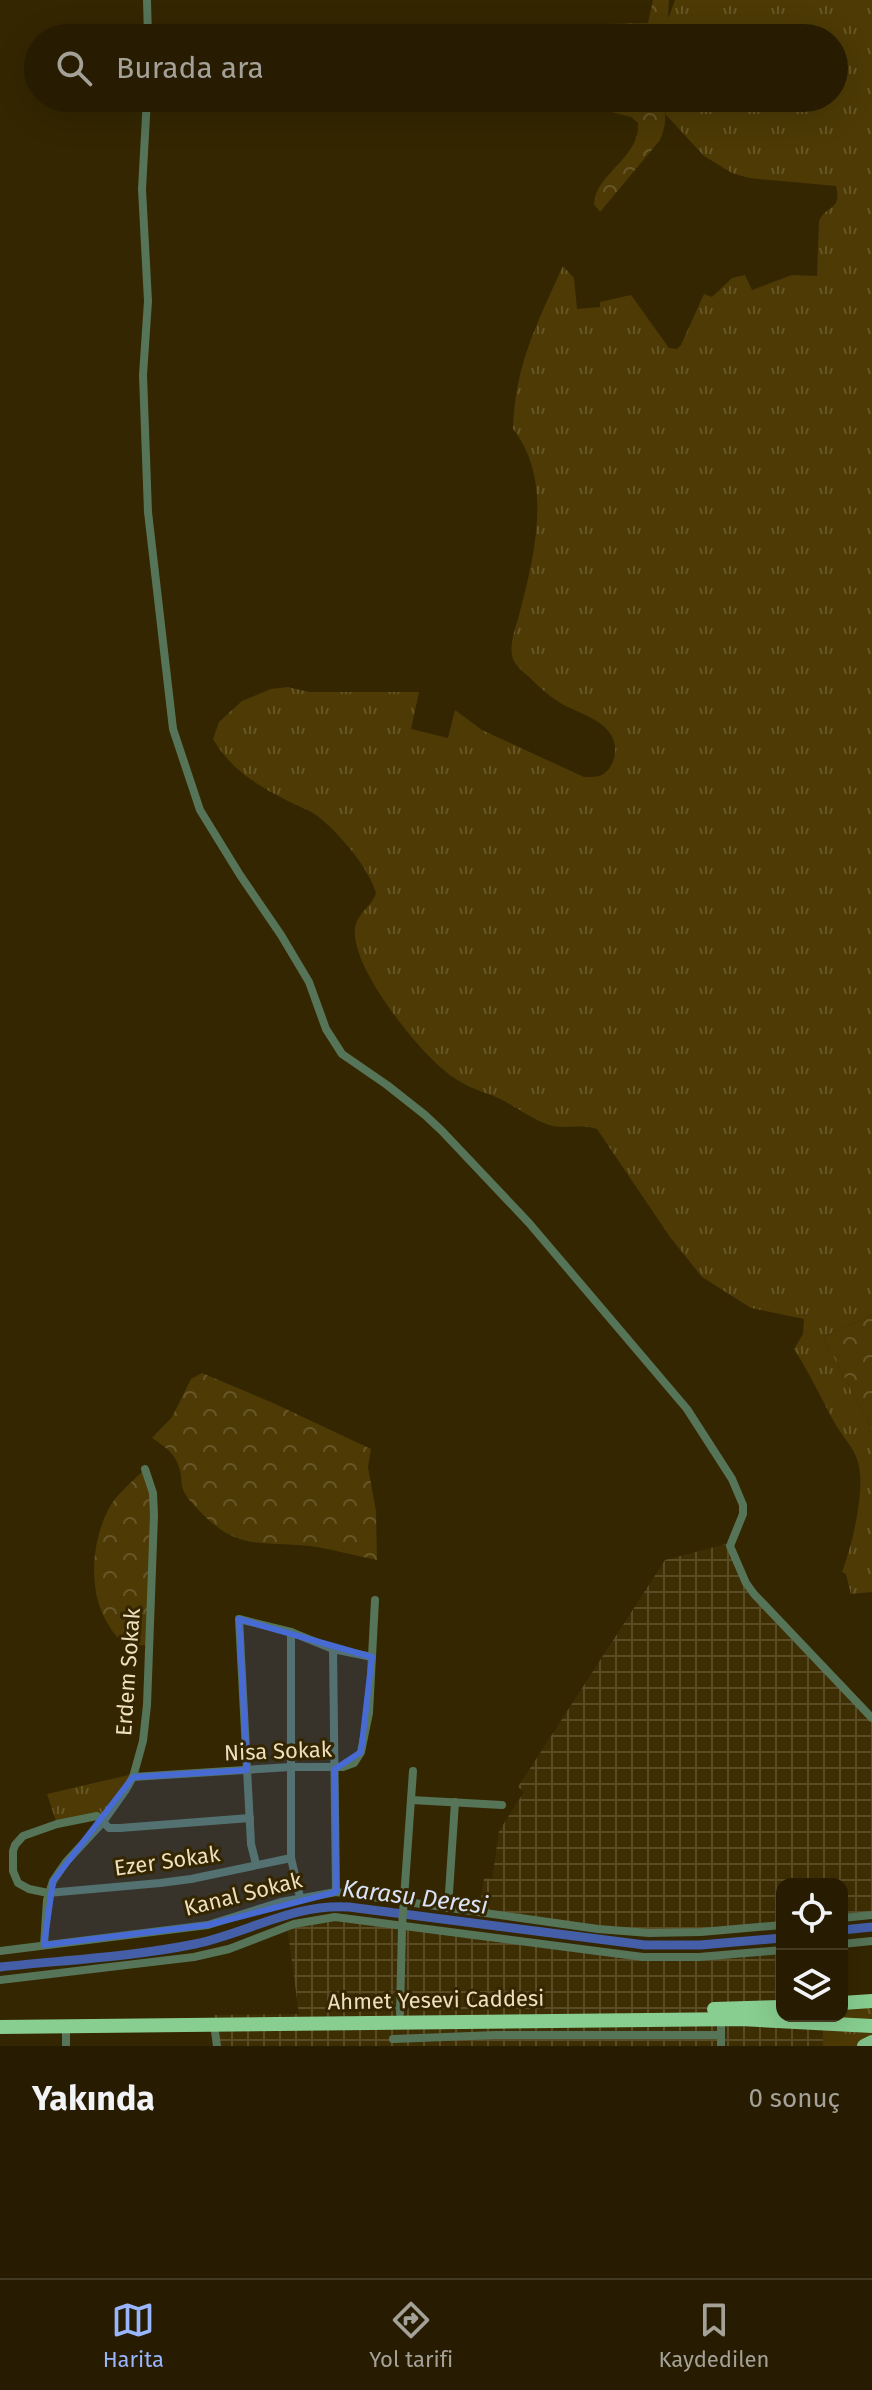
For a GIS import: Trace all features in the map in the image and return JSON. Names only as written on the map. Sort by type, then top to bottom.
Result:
[{"type":"highway","points":[[848,2003],[872,2001]]},
{"type":"highway","name":"Ahmet Yesevi Caddesi","points":[[0,2027],[214,2024],[776,2007]]},
{"type":"highway","name":"Ahmet Yesevi Caddesi","points":[[0,2018],[721,2019],[872,2026]]},
{"type":"main road","points":[[864,2046],[872,2042]]},
{"type":"street","points":[[147,0],[148,24]]},
{"type":"street","points":[[146,112],[142,189],[148,301],[143,390],[148,512],[173,729],[200,810],[309,982],[326,1029],[342,1054],[387,1085],[442,1131],[529,1223],[687,1409],[732,1479],[744,1510],[730,1546],[746,1583],[872,1718]]},
{"type":"street","name":"Erdem Sokak","points":[[44,1945],[48,1893],[57,1873],[103,1822],[133,1777],[143,1741],[154,1501],[145,1469]]},
{"type":"street","name":"Nisa Sokak","points":[[133,1777],[335,1767],[354,1763],[361,1752],[369,1713],[375,1600]]},
{"type":"street","points":[[256,1864],[251,1844],[239,1619],[291,1632],[333,1649],[372,1657]]},
{"type":"street","points":[[291,1632],[291,1858],[300,1897]]},
{"type":"street","points":[[333,1649],[336,1892]]},
{"type":"street","points":[[413,1771],[393,2043],[496,2035],[721,2035]]},
{"type":"street","points":[[411,1800],[502,1805]]},
{"type":"street","points":[[448,1908],[455,1802]]},
{"type":"street","points":[[48,1893],[18,1883],[13,1871],[15,1845],[28,1833],[97,1816],[109,1828],[250,1818]]},
{"type":"street","name":"Ezer Sokak","points":[[48,1893],[191,1879],[291,1858]]},
{"type":"street","name":"Kanal Sokak","points":[[0,1951],[208,1925],[300,1897],[336,1892],[598,1929],[649,1933],[776,1926]]},
{"type":"street","points":[[848,1917],[872,1915]]},
{"type":"street","points":[[0,1980],[194,1957],[229,1949],[287,1926],[323,1918],[348,1918],[643,1957],[699,1957],[776,1951]]},
{"type":"street","points":[[848,1943],[872,1941]]},
{"type":"street","points":[[721,2019],[721,2046]]},
{"type":"street","points":[[214,2024],[217,2046]]},
{"type":"street","points":[[66,2026],[66,2046]]},
{"type":"street","points":[[496,2035],[497,2046]]},
{"type":"street","points":[[554,2035],[554,2046]]},
{"type":"street","points":[[603,2035],[603,2046]]},
{"type":"street","points":[[642,2035],[642,2046]]},
{"type":"highlighted area","points":[[239,1619],[372,1657],[361,1752],[335,1769],[336,1892],[208,1925],[44,1945],[53,1881],[133,1777],[247,1770]]},
{"type":"shaded area","points":[[730,1543],[746,1583],[872,1718],[872,1915],[848,1917],[848,1878],[776,1878],[776,1925],[649,1933],[479,1912],[484,1878],[492,1879],[499,1831],[524,1792],[518,1787],[665,1560]]},
{"type":"shaded area","points":[[323,1918],[643,1957],[776,1950],[776,2014],[770,2020],[811,2023],[872,2046],[217,2046],[214,2015],[299,2014],[287,1926]]},
{"type":"green space","points":[[653,0],[669,0],[668,24],[609,24],[648,23]]},
{"type":"green space","points":[[675,0],[872,0],[872,1315],[823,1337],[872,1429],[872,1592],[851,1594],[846,1574],[842,1572],[857,1517],[860,1473],[853,1451],[794,1349],[803,1334],[804,1319],[751,1308],[702,1277],[670,1237],[597,1129],[541,1122],[460,1082],[433,1060],[388,1006],[363,964],[355,929],[376,893],[359,861],[324,822],[246,776],[228,760],[213,739],[219,722],[242,701],[271,689],[419,692],[411,729],[448,738],[455,710],[482,730],[584,777],[599,776],[610,767],[615,747],[609,732],[593,719],[549,695],[513,659],[514,635],[535,542],[537,494],[525,449],[513,429],[518,385],[536,326],[563,266],[574,278],[577,309],[600,307],[600,302],[631,295],[669,348],[677,349],[704,294],[712,297],[732,278],[745,275],[752,290],[792,275],[817,276],[819,221],[837,200],[836,186],[749,178],[732,173],[704,156],[665,112],[848,112],[848,24],[668,24]]},
{"type":"green space","points":[[612,112],[665,112],[664,130],[660,140],[600,212],[594,204],[596,193],[626,156],[637,135],[638,123],[631,117]]},
{"type":"green space","points":[[872,1315],[872,1429],[823,1337]]},
{"type":"green space","points":[[202,1373],[371,1449],[368,1467],[376,1511],[377,1560],[310,1546],[245,1541],[221,1530],[192,1503],[182,1487],[176,1459],[152,1438],[172,1417],[191,1379]]},
{"type":"green space","points":[[145,1469],[152,1486],[149,1645],[132,1645],[117,1637],[102,1611],[95,1583],[95,1553],[102,1523],[111,1504]]},
{"type":"green space","points":[[133,1774],[103,1822],[96,1816],[57,1824],[47,1794]]},
{"type":"green space","points":[[872,2001],[872,2042],[864,2046],[823,2046],[823,2024],[796,2022],[848,2022],[848,2003]]},
{"type":"waterway","name":"Karasu Deresi","points":[[0,1967],[195,1944],[290,1914],[329,1907],[645,1945],[700,1945],[776,1939]]},
{"type":"waterway","name":"Karasu Deresi","points":[[848,1929],[872,1927]]}]
